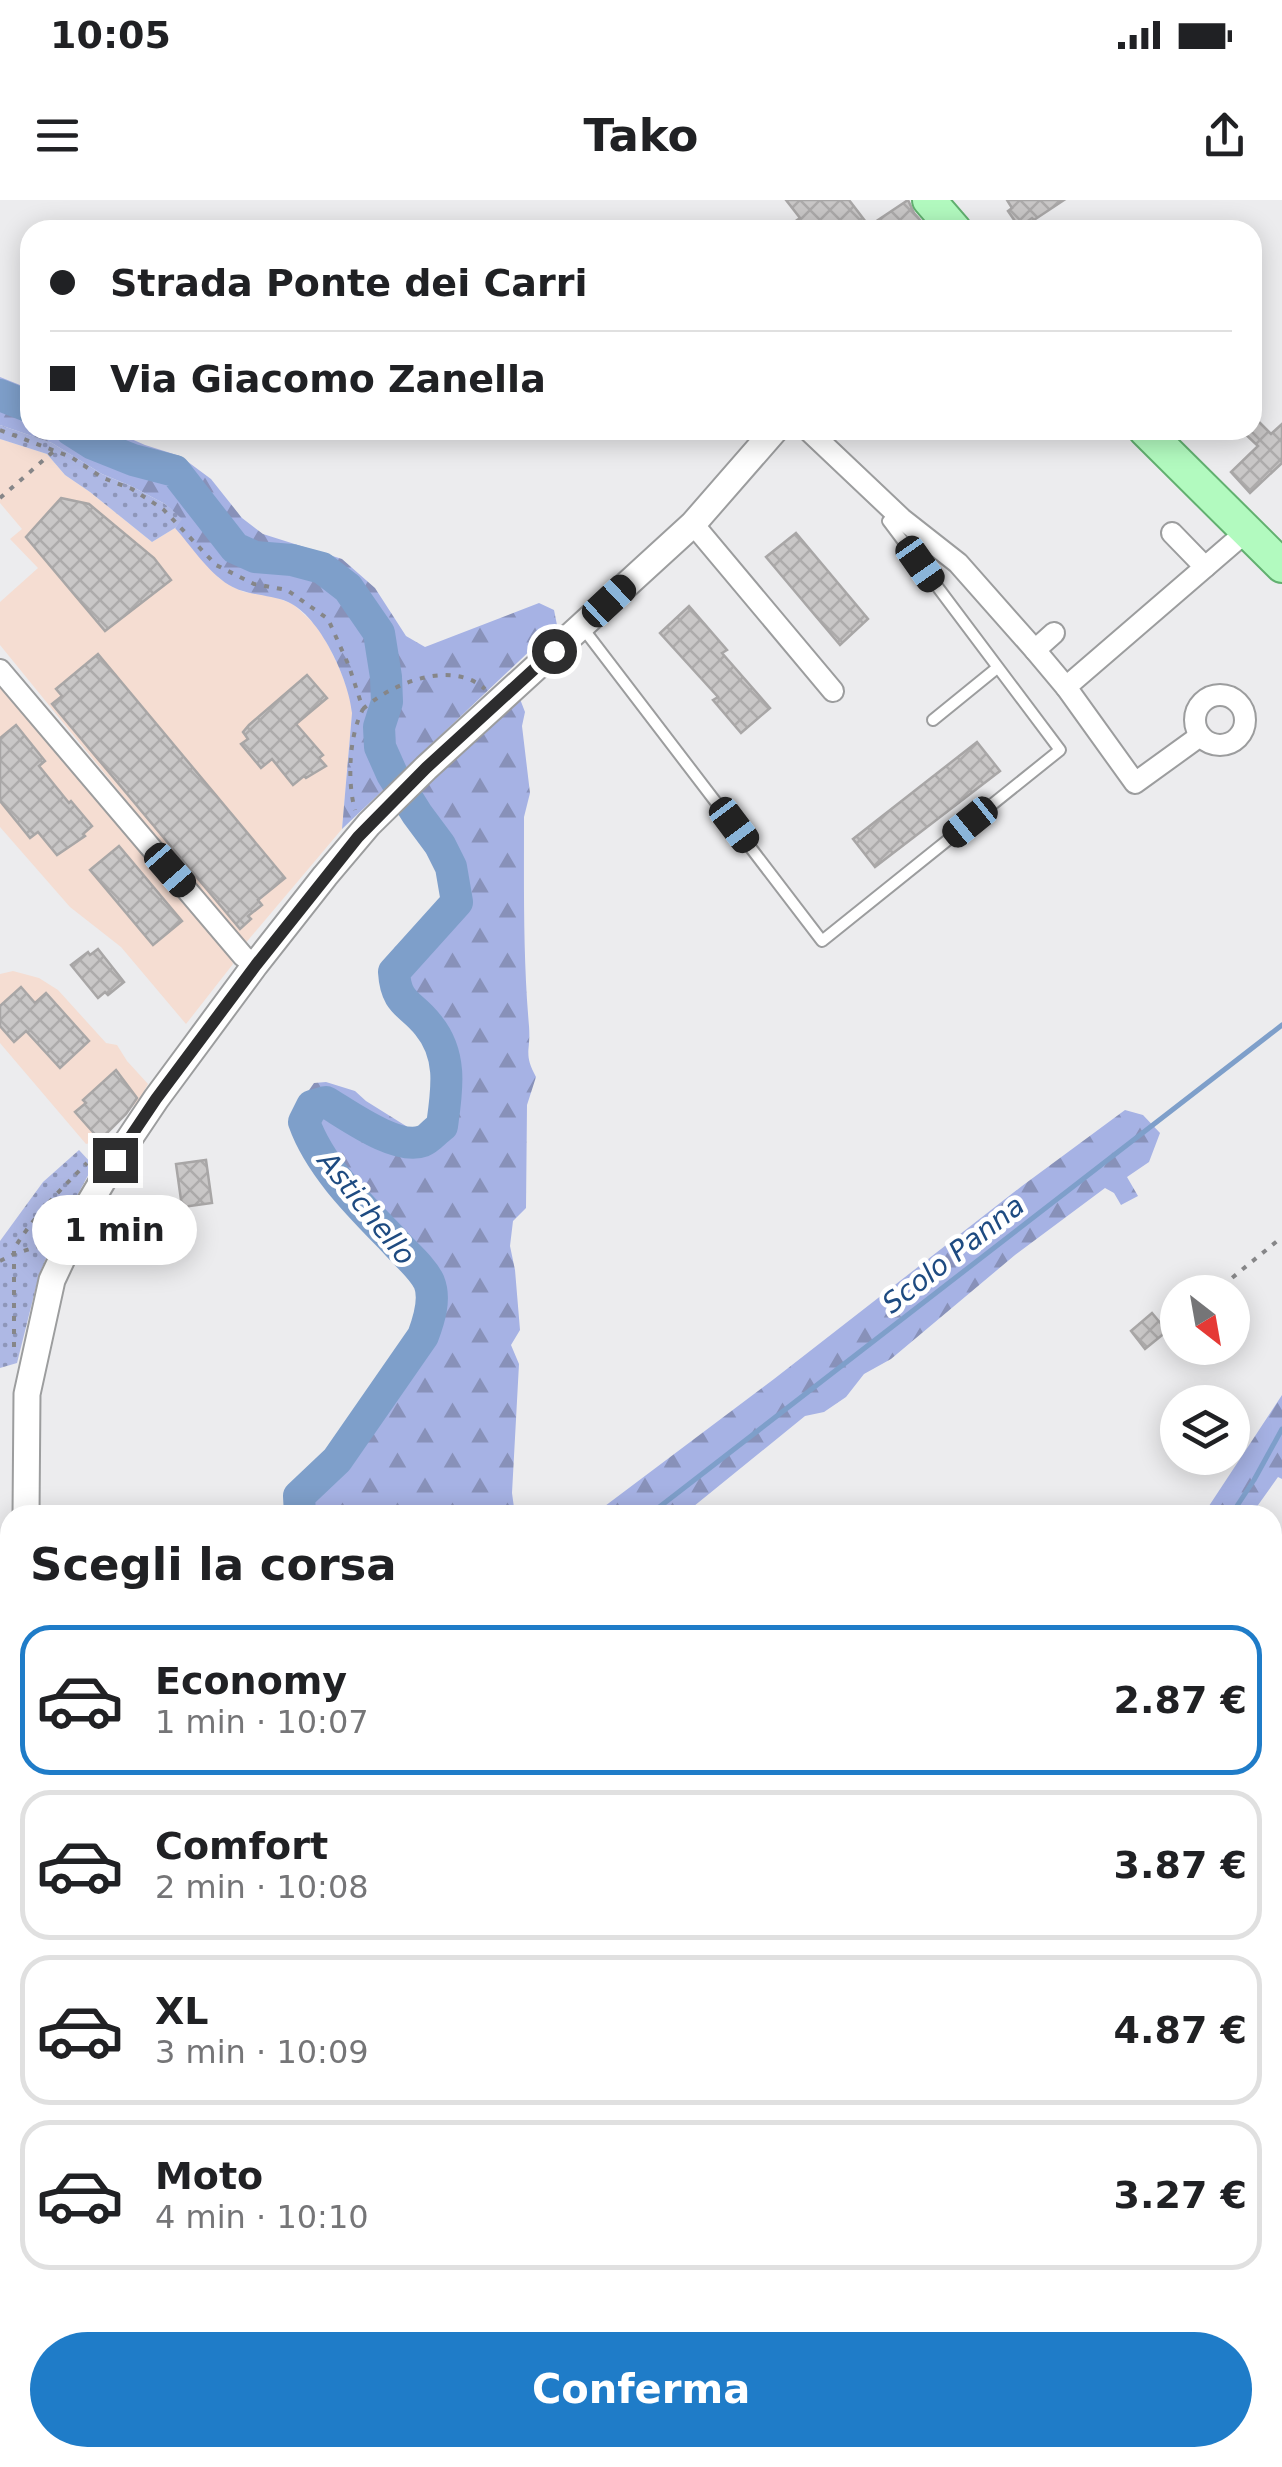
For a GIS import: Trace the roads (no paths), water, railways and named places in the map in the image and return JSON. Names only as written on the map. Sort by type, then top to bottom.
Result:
[{"type":"main road","points":[[1156,440],[1282,566]]},
{"type":"street","points":[[26,1505],[27,1394],[52,1280],[83,1214],[156,1099],[363,822],[693,524],[766,440]]},
{"type":"street","points":[[819,440],[896,513],[958,563],[1066,687],[1135,784],[1200,736]]},
{"type":"street","points":[[693,524],[833,691]]},
{"type":"street","points":[[1066,687],[1247,531]]},
{"type":"street","points":[[1172,533],[1205,566]]},
{"type":"street","points":[[1035,650],[1054,633]]},
{"type":"street","points":[[0,670],[243,956],[256,965]]},
{"type":"lane","points":[[582,626],[822,940],[1060,750],[888,521],[896,513]]},
{"type":"lane","points":[[933,720],[998,668]]},
{"type":"waterway","name":"Astichello","points":[[0,395],[20,403]]},
{"type":"waterway","name":"Astichello","points":[[87,440],[133,460],[175,471],[235,548],[255,557],[292,560],[322,568],[348,588],[379,633],[387,702],[379,727],[380,747],[392,774],[451,867],[457,902],[394,972],[401,997],[428,1025],[441,1048],[446,1086],[442,1126],[423,1141],[400,1141],[326,1102],[312,1106],[304,1122],[330,1170],[422,1271],[432,1295],[423,1336],[337,1460],[299,1496],[299,1505]]},
{"type":"waterway","name":"Scolo Panna","points":[[662,1505],[1282,1025]]},
{"type":"waterway","points":[[1238,1505],[1282,1429]]}]
